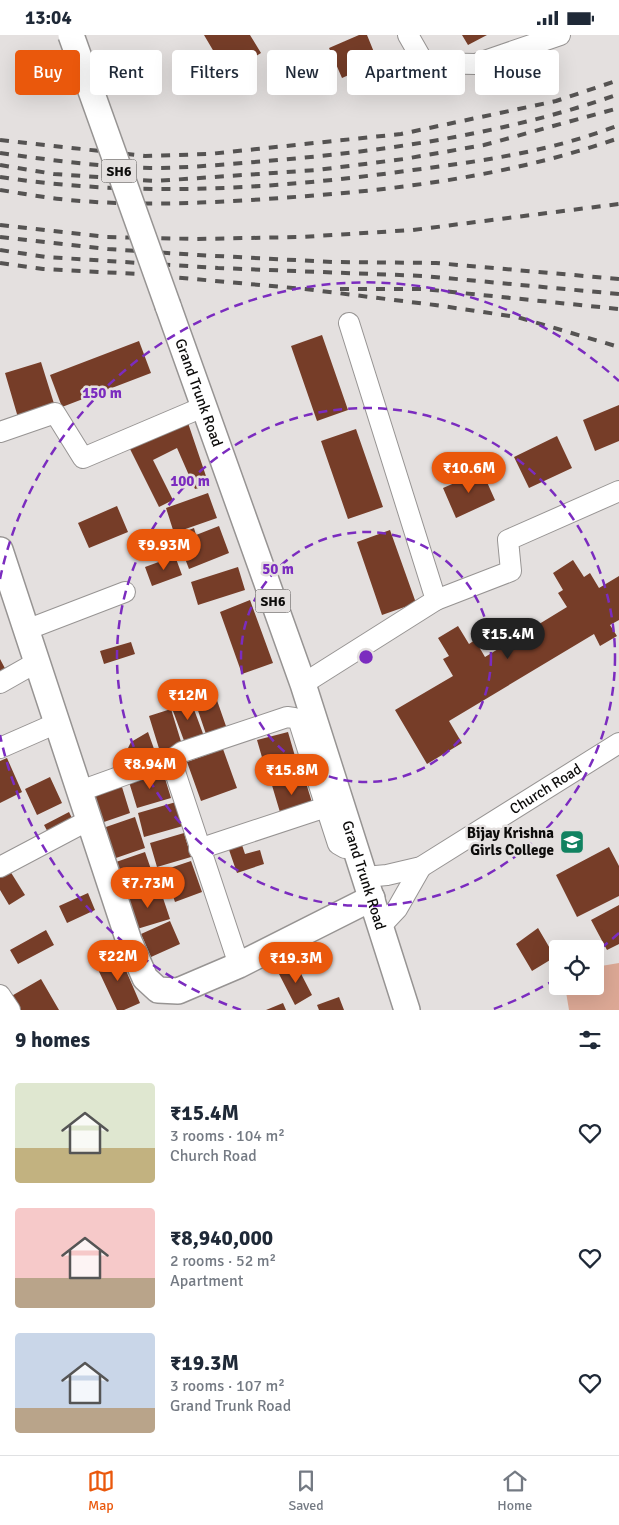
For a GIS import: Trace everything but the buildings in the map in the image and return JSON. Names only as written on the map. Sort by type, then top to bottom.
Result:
[{"type":"main road","name":"Grand Trunk Road","points":[[71,35],[303,684],[356,845],[407,1010]]},
{"type":"main road","points":[[0,550],[129,941],[145,978],[158,990],[178,991],[239,965],[368,887]]},
{"type":"street","points":[[408,35],[424,63],[476,64],[560,35]]},
{"type":"street","points":[[349,323],[436,600]]},
{"type":"street","points":[[0,432],[55,413],[84,457],[203,407]]},
{"type":"street","points":[[303,684],[436,600],[512,571],[508,540],[619,491]]},
{"type":"street","points":[[26,630],[125,593]]},
{"type":"street","points":[[0,683],[37,662]]},
{"type":"street","points":[[239,965],[199,849],[173,766],[174,758],[191,749],[287,717],[294,718],[299,722],[338,844],[345,848],[356,845]]},
{"type":"street","points":[[0,748],[57,723]]},
{"type":"street","name":"Church Road","points":[[421,867],[619,743]]},
{"type":"street","points":[[80,791],[166,760]]},
{"type":"street","points":[[199,849],[326,807]]},
{"type":"street","points":[[0,867],[89,820]]},
{"type":"street","points":[[368,887],[387,875],[421,867]]},
{"type":"street","points":[[381,926],[397,909],[421,867]]},
{"type":"street","points":[[0,995],[10,1010]]},
{"type":"shaded area","points":[[619,963],[619,1010],[569,1010],[566,995],[604,995],[604,966]]},
{"type":"railway","points":[[0,140],[145,156],[209,154],[401,134],[556,101],[619,80]]},
{"type":"railway","points":[[0,153],[94,165],[150,168],[209,166],[312,157],[401,146],[489,130],[533,120],[619,94]]},
{"type":"railway","points":[[0,165],[54,174],[155,181],[317,170],[404,159],[484,145],[619,108]]},
{"type":"railway","points":[[0,177],[52,184],[155,189],[207,189],[310,182],[362,177],[492,159],[569,142],[619,125]]},
{"type":"railway","points":[[0,190],[91,202],[153,204],[348,193],[427,183],[505,170],[543,161],[619,138]]},
{"type":"railway","points":[[0,225],[107,237],[196,239],[301,237],[413,230],[619,204]]},
{"type":"railway","points":[[0,237],[108,249],[332,262],[436,263],[619,279]]},
{"type":"railway","points":[[0,250],[46,257],[218,268],[424,276],[619,294]]},
{"type":"railway","points":[[0,263],[43,269],[138,274],[305,289],[435,305],[517,317],[619,347]]},
{"type":"railway","points":[[340,289],[423,289],[619,309]]},
{"type":"place","name":"Bijay Krishna Girls College","points":[[572,842]]}]
